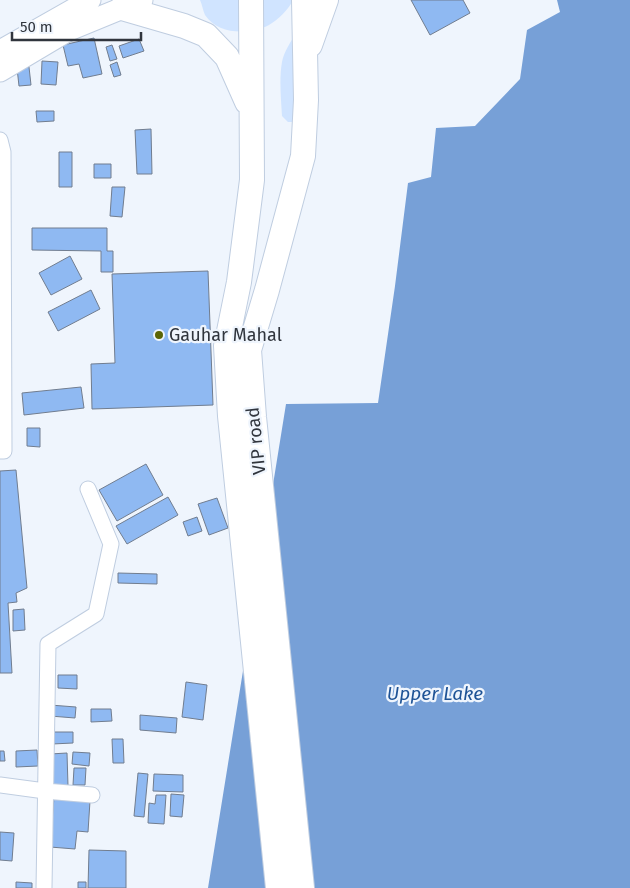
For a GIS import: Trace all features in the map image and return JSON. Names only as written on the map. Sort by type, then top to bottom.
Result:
[{"type":"main road","points":[[0,51],[90,0]]},
{"type":"main road","name":"VIP road","points":[[251,0],[252,180],[239,282],[226,346],[230,416],[278,888]]},
{"type":"main road","name":"VIP road","points":[[302,888],[249,350],[303,156],[306,100],[304,0]]},
{"type":"main road","points":[[305,58],[326,0]]},
{"type":"main road","points":[[0,71],[69,30],[132,4],[206,35],[227,57],[251,110]]},
{"type":"street","points":[[0,140],[2,152],[4,451],[0,451]]},
{"type":"street","points":[[44,888],[48,644],[96,614],[111,544],[88,489]]},
{"type":"street","points":[[0,785],[92,795]]},
{"type":"shaded area","points":[[200,0],[293,0],[286,11],[269,25],[244,32],[226,30],[211,22],[205,15]]},
{"type":"shaded area","points":[[322,0],[294,122],[288,122],[282,116],[280,82],[284,54],[293,38]]},
{"type":"water","name":"Upper Lake","points":[[557,0],[630,0],[630,888],[208,888],[286,404],[378,403],[408,183],[431,177],[436,128],[475,126],[520,79],[527,30],[560,12]]},
{"type":"building","points":[[411,0],[463,0],[470,13],[430,35]]},
{"type":"building","points":[[94,38],[102,74],[83,78],[79,64],[68,66],[63,45]]},
{"type":"building","points":[[139,39],[144,51],[123,58],[119,46]]},
{"type":"building","points":[[112,45],[117,59],[110,61],[106,47]]},
{"type":"building","points":[[42,61],[58,62],[56,85],[41,84]]},
{"type":"building","points":[[117,62],[121,75],[114,77],[110,65]]},
{"type":"building","points":[[29,67],[31,85],[19,86],[17,68]]},
{"type":"building","points":[[36,111],[54,111],[54,121],[37,122]]},
{"type":"building","points":[[151,129],[152,174],[137,174],[135,130]]},
{"type":"building","points":[[59,152],[72,152],[72,187],[59,187]]},
{"type":"building","points":[[94,164],[111,164],[111,178],[94,178]]},
{"type":"building","points":[[112,187],[125,187],[122,217],[110,216]]},
{"type":"building","points":[[32,228],[107,228],[107,251],[113,251],[113,272],[101,272],[101,251],[32,250]]},
{"type":"building","points":[[70,256],[82,279],[51,295],[39,273]]},
{"type":"building","points":[[208,271],[213,405],[92,409],[91,364],[115,363],[112,274]]},
{"type":"building","points":[[91,290],[100,309],[58,331],[48,312]]},
{"type":"building","points":[[81,387],[84,408],[24,415],[22,393]]},
{"type":"building","points":[[27,428],[40,428],[40,447],[27,446]]},
{"type":"building","points":[[146,464],[163,495],[117,521],[99,490]]},
{"type":"building","points":[[16,470],[27,588],[16,593],[17,602],[8,603],[12,673],[0,673],[0,471]]},
{"type":"building","points":[[168,497],[178,515],[127,544],[116,526]]},
{"type":"building","points":[[217,498],[228,528],[209,535],[198,504]]},
{"type":"building","points":[[197,517],[202,531],[188,536],[183,522]]},
{"type":"building","points":[[118,573],[157,574],[157,584],[118,583]]},
{"type":"building","points":[[24,609],[25,630],[13,631],[13,610]]},
{"type":"building","points":[[58,675],[77,675],[77,689],[58,688]]},
{"type":"building","points":[[186,682],[207,685],[203,720],[182,717]]},
{"type":"building","points":[[50,705],[76,707],[75,718],[50,716]]},
{"type":"building","points":[[91,709],[111,709],[112,721],[91,722]]},
{"type":"building","points":[[140,715],[177,718],[176,733],[140,730]]},
{"type":"building","points":[[52,732],[73,732],[73,743],[52,744]]},
{"type":"building","points":[[112,739],[123,739],[124,763],[113,763]]},
{"type":"building","points":[[37,750],[38,766],[16,767],[16,751]]},
{"type":"building","points":[[0,751],[4,751],[5,761],[0,761]]},
{"type":"building","points":[[73,752],[90,753],[89,766],[72,764]]},
{"type":"building","points":[[67,753],[68,786],[51,787],[50,754]]},
{"type":"building","points":[[74,768],[86,768],[85,785],[73,785]]},
{"type":"building","points":[[138,773],[148,774],[144,817],[134,816]]},
{"type":"building","points":[[154,774],[183,775],[183,792],[153,791]]},
{"type":"building","points":[[171,794],[184,795],[182,817],[170,816]]},
{"type":"building","points":[[156,795],[166,795],[164,824],[148,823],[149,803],[155,804]]},
{"type":"building","points":[[54,797],[90,801],[88,832],[77,831],[75,849],[50,847]]},
{"type":"building","points":[[0,832],[14,833],[12,861],[0,860]]},
{"type":"building","points":[[89,850],[126,851],[126,888],[88,888]]},
{"type":"building","points":[[16,882],[32,883],[32,888],[16,888]]},
{"type":"building","points":[[78,882],[86,882],[86,888],[78,888]]},
{"type":"place","name":"Gauhar Mahal","points":[[159,335]]}]
